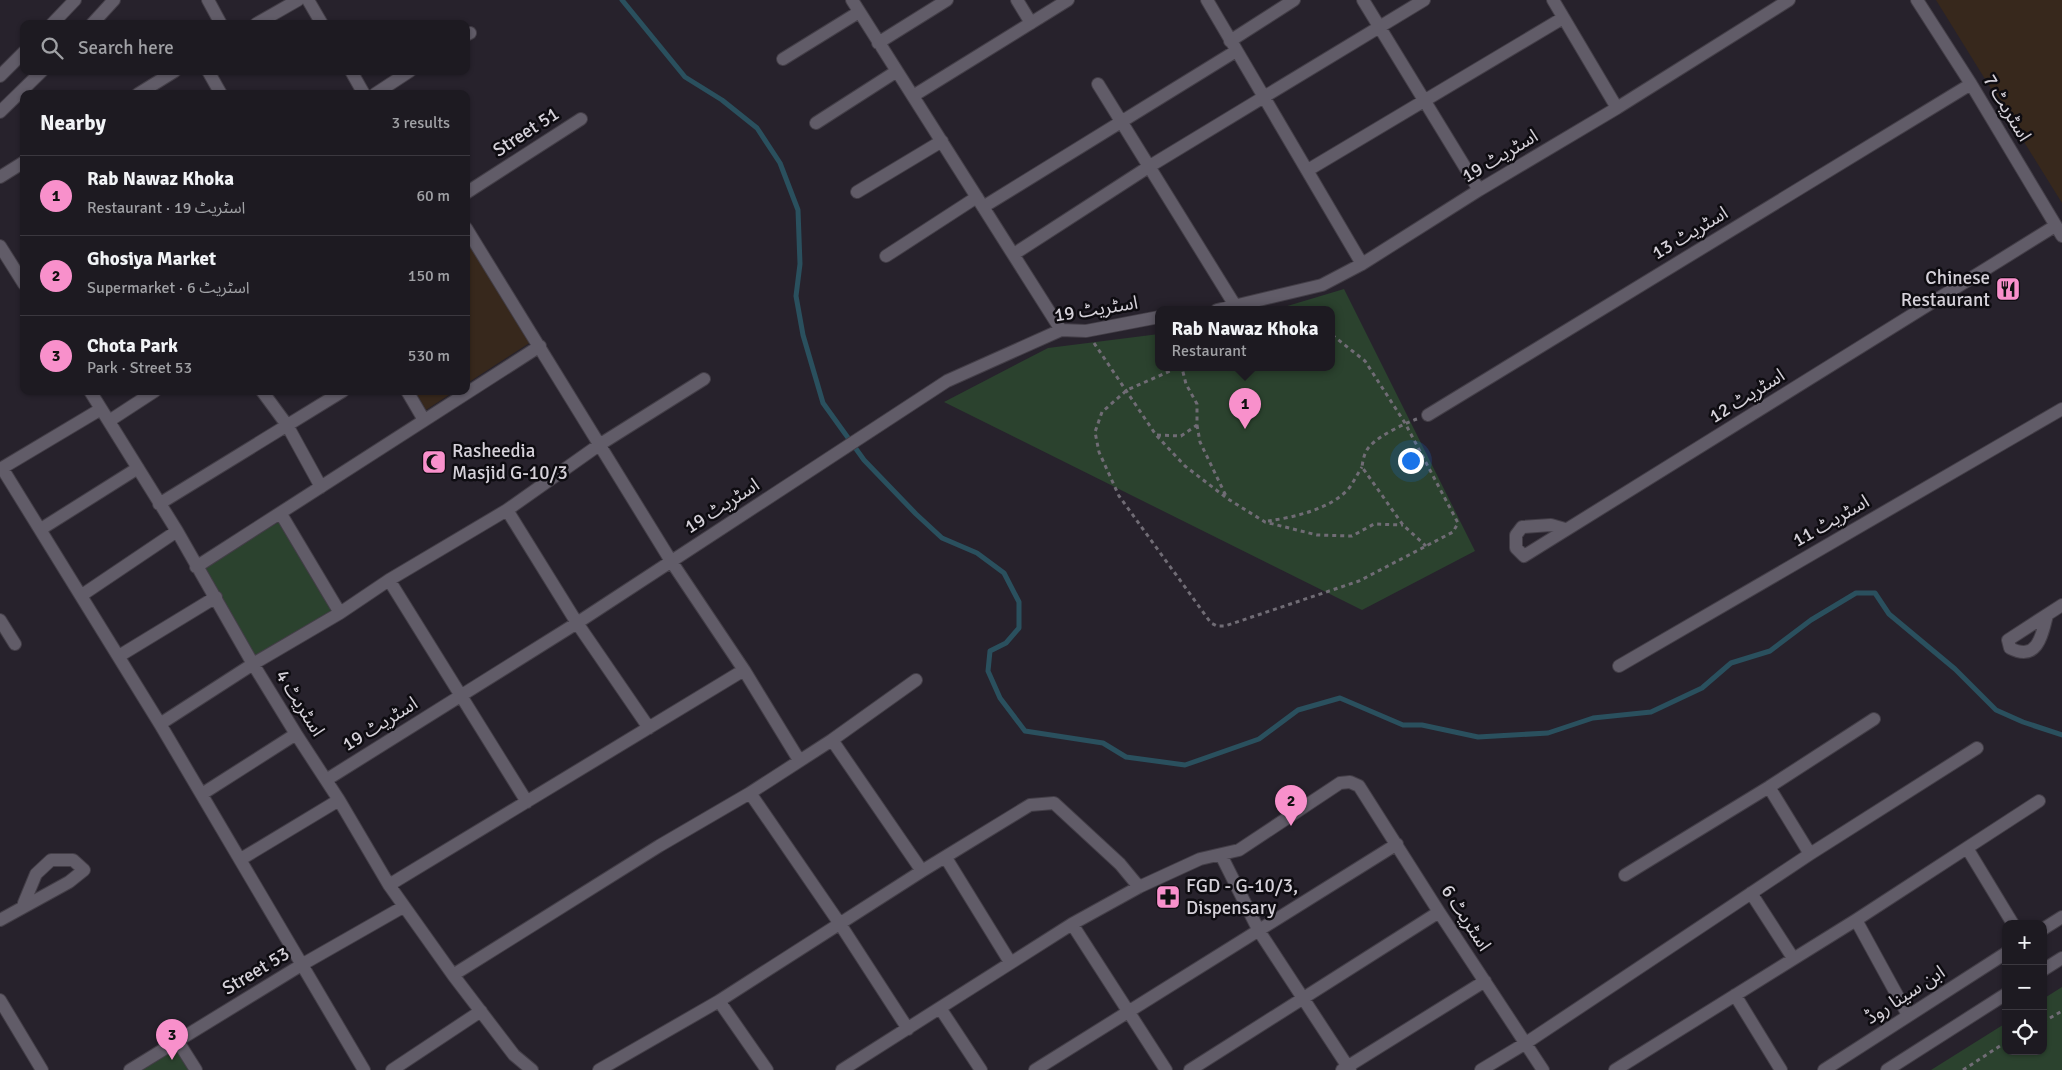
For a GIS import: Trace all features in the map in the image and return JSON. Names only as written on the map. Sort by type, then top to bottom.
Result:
[{"type":"street","points":[[56,20],[75,0]]},
{"type":"street","points":[[96,20],[114,0]]},
{"type":"street","points":[[208,0],[219,20]]},
{"type":"street","points":[[263,20],[298,0]]},
{"type":"street","points":[[308,0],[320,20]]},
{"type":"street","points":[[852,0],[1061,330]]},
{"type":"street","points":[[878,43],[947,0]]},
{"type":"street","points":[[1016,0],[1031,23]]},
{"type":"street","points":[[913,96],[1068,0]]},
{"type":"street","points":[[1206,0],[1362,264]]},
{"type":"street","points":[[886,256],[1121,120],[1233,46],[1294,0]]},
{"type":"street","points":[[1363,0],[1426,100],[1479,190]]},
{"type":"street","points":[[1014,254],[1150,166],[1424,0]]},
{"type":"street","points":[[1553,0],[1617,108]]},
{"type":"street","name":"اسٹریٹ 19","points":[[1240,306],[1322,285],[1362,264],[1789,0]]},
{"type":"street","name":"اسٹریٹ 7","points":[[1917,0],[1971,84],[2059,231]]},
{"type":"street","points":[[783,59],[859,12]]},
{"type":"street","points":[[1308,170],[1564,18]]},
{"type":"street","points":[[0,76],[20,56]]},
{"type":"street","points":[[816,123],[896,72]]},
{"type":"street","points":[[23,90],[38,75]]},
{"type":"street","points":[[144,90],[169,75]]},
{"type":"street","points":[[210,75],[220,90]]},
{"type":"street","points":[[353,75],[362,90]]},
{"type":"street","points":[[380,90],[404,75]]},
{"type":"street","points":[[1098,84],[1235,306]]},
{"type":"street","name":"اسٹریٹ 13","points":[[1428,415],[1971,84]]},
{"type":"street","points":[[0,112],[20,92]]},
{"type":"street","name":"Street 51","points":[[470,190],[581,119]]},
{"type":"street","points":[[857,192],[942,141]]},
{"type":"street","points":[[0,177],[20,164]]},
{"type":"street","name":"اسٹریٹ 12","points":[[1565,529],[1551,525],[1522,527],[1516,535],[1516,548],[1524,556],[2059,231]]},
{"type":"street","points":[[470,234],[671,562],[744,670],[799,760]]},
{"type":"street","points":[[0,246],[4,262],[20,280]]},
{"type":"street","name":"اسٹریٹ 19","points":[[326,780],[577,623],[947,381],[1061,330],[1086,331],[1155,318]]},
{"type":"street","points":[[470,391],[540,346]]},
{"type":"street","points":[[160,724],[389,580],[507,510],[599,445],[704,379]]},
{"type":"street","name":"اسٹریٹ 4","points":[[92,395],[177,531],[196,568],[216,597],[253,664],[339,800],[389,885],[453,975],[514,1055],[532,1070]]},
{"type":"street","points":[[109,421],[149,395]]},
{"type":"street","points":[[265,395],[287,426],[321,487]]},
{"type":"street","points":[[159,504],[336,395]]},
{"type":"street","points":[[409,395],[424,420]]},
{"type":"street","points":[[196,568],[463,395]]},
{"type":"street","points":[[100,408],[2,468],[160,724],[364,1070]]},
{"type":"street","name":"اسٹریٹ 11","points":[[1619,666],[2062,409]]},
{"type":"street","points":[[41,529],[138,468]]},
{"type":"street","points":[[507,510],[577,623],[648,728]]},
{"type":"street","points":[[281,514],[340,612]]},
{"type":"street","points":[[82,595],[177,531]]},
{"type":"street","points":[[389,580],[462,694],[527,802]]},
{"type":"street","points":[[119,656],[216,597]]},
{"type":"street","points":[[2047,615],[2043,632],[2035,648],[2026,652],[2018,652],[2010,648],[2008,640],[2062,605]]},
{"type":"street","points":[[0,620],[15,644]]},
{"type":"street","points":[[389,885],[744,670]]},
{"type":"street","points":[[453,975],[659,846],[750,793],[832,740],[916,680]]},
{"type":"street","points":[[1625,875],[1769,787],[1874,719]]},
{"type":"street","points":[[202,794],[296,734]]},
{"type":"street","points":[[832,740],[922,871]]},
{"type":"street","points":[[1481,1070],[1810,854],[1977,748]]},
{"type":"street","name":"اسٹریٹ 6","points":[[1220,855],[1239,850],[1340,784],[1350,782],[1359,786],[1543,1070]]},
{"type":"street","points":[[1769,787],[1810,854]]},
{"type":"street","points":[[750,793],[840,924],[908,1029]]},
{"type":"street","points":[[241,859],[339,800]]},
{"type":"street","points":[[1615,1070],[1856,920],[2039,801]]},
{"type":"street","points":[[599,1070],[719,1001],[922,871],[1030,805],[1054,803],[1120,864],[1140,887]]},
{"type":"street","points":[[1035,1070],[1397,844]]},
{"type":"street","points":[[1967,848],[2010,920]]},
{"type":"street","points":[[842,1070],[1072,924],[1140,887],[1200,859],[1220,855],[1259,931],[1347,1069],[1484,981]]},
{"type":"street","points":[[946,858],[1010,962]]},
{"type":"street","points":[[0,920],[69,882],[84,870],[74,860],[51,860],[36,874],[24,903]]},
{"type":"street","points":[[1752,893],[1793,958]]},
{"type":"street","name":"Street 53","points":[[130,1070],[303,964],[403,906]]},
{"type":"street","points":[[1190,1070],[1439,912]]},
{"type":"street","points":[[2047,926],[2062,917]]},
{"type":"street","points":[[1856,920],[1908,1015]]},
{"type":"street","points":[[1072,924],[1166,1070]]},
{"type":"street","name":"ابن سینا روڈ","points":[[1824,1070],[2002,956]]},
{"type":"street","points":[[2047,967],[2062,958]]},
{"type":"street","points":[[1735,996],[1781,1070]]},
{"type":"street","points":[[1888,1070],[2002,997]]},
{"type":"street","points":[[0,1000],[42,1070]]},
{"type":"street","points":[[719,1001],[767,1070]]},
{"type":"street","points":[[940,1008],[981,1070]]},
{"type":"street","points":[[392,1070],[481,1011]]},
{"type":"street","points":[[177,1040],[196,1070]]},
{"type":"path","points":[[1086,331],[1156,435],[1186,466],[1228,499],[1265,522],[1317,535],[1352,536],[1374,524],[1404,525]]},
{"type":"path","points":[[1170,371],[1126,390],[1102,412],[1095,432],[1099,452],[1119,496],[1211,623],[1217,626],[1225,626],[1359,581],[1453,532],[1458,523],[1405,424],[1365,362],[1335,337]]},
{"type":"path","points":[[1183,371],[1186,384],[1197,404],[1197,425],[1200,442],[1228,499]]},
{"type":"path","points":[[1265,522],[1298,516],[1325,506],[1349,488],[1362,467],[1363,459],[1370,445],[1405,424],[1428,415]]},
{"type":"path","points":[[1156,435],[1181,436],[1197,425]]},
{"type":"path","points":[[1362,467],[1404,525],[1426,546]]},
{"type":"path","points":[[2047,1020],[2062,1011]]},
{"type":"path","points":[[1963,1070],[2002,1045]]},
{"type":"shaded area","points":[[1936,0],[2062,0],[2062,203]]},
{"type":"shaded area","points":[[470,244],[531,342],[470,381]]},
{"type":"shaded area","points":[[417,395],[449,395],[426,410]]},
{"type":"green space","points":[[1344,289],[1475,551],[1362,610],[944,402],[1048,348],[1155,335],[1155,371],[1335,371],[1335,306],[1287,306]]},
{"type":"green space","points":[[279,522],[336,610],[256,660],[200,567]]},
{"type":"green space","points":[[2062,987],[2062,1070],[1931,1070],[2002,1026],[2002,1055],[2047,1055],[2047,996]]},
{"type":"green space","points":[[175,1047],[190,1070],[139,1070]]},
{"type":"waterway","points":[[622,0],[685,77],[722,100],[757,128],[780,163],[798,210],[800,264],[796,296],[803,335],[823,403],[864,460],[916,514],[942,538],[977,553],[1004,573],[1019,602],[1019,628],[1006,643],[990,651],[988,671],[1000,698],[1025,731],[1103,743],[1126,757],[1185,765],[1259,739],[1298,710],[1340,698],[1403,725],[1422,725],[1478,737],[1548,733],[1593,718],[1651,712],[1702,688],[1731,663],[1770,651],[1811,620],[1856,593],[1875,593],[1889,614],[1955,669],[1996,710],[2023,722],[2062,735]]},
{"type":"place","name":"Chinese Restaurant","points":[[2008,289]]},
{"type":"place","name":"Rab Nawaz Khoka","points":[[1245,429]]},
{"type":"place","name":"Rasheedia Masjid G-10/3","points":[[434,462]]},
{"type":"place","name":"Ghosiya Market","points":[[1291,826]]},
{"type":"place","name":"FGD - G-10/3, Dispensary","points":[[1168,897]]},
{"type":"place","name":"Chota Park","points":[[172,1060]]}]
